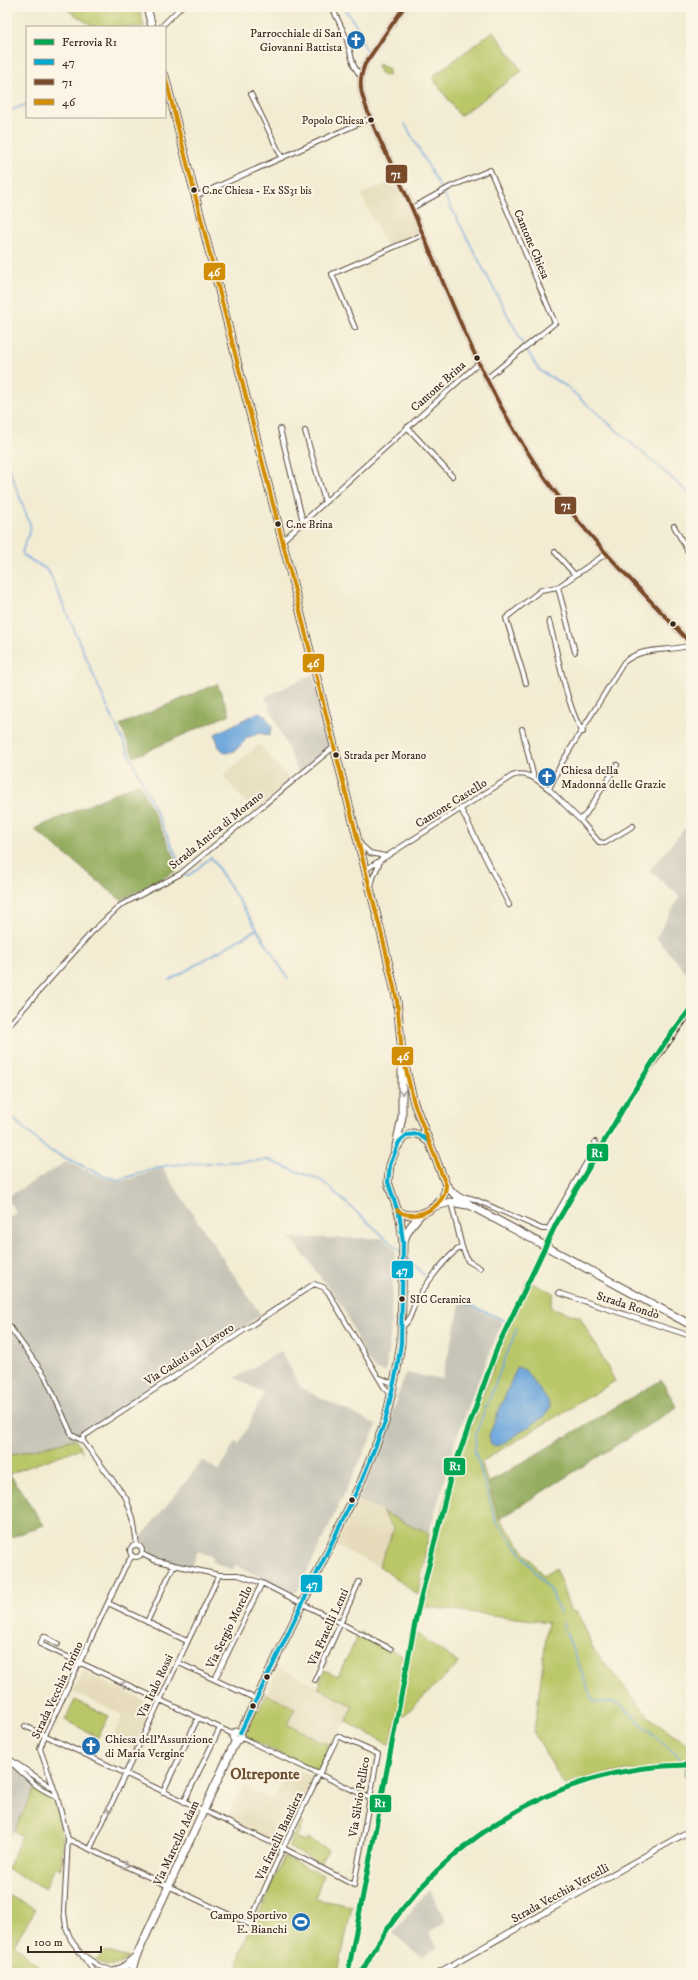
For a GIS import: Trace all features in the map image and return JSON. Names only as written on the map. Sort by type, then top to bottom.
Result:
[{"type":"main road","points":[[148,7],[152,26]]},
{"type":"main road","points":[[166,80],[371,891],[394,987],[402,1053],[414,1102],[428,1142],[446,1184],[456,1201]]},
{"type":"main road","points":[[402,1053],[402,1117],[396,1149],[390,1165],[388,1182],[397,1210],[409,1215],[456,1201],[473,1206],[691,1325]]},
{"type":"main road","points":[[396,1149],[403,1138],[410,1134],[422,1136],[428,1142]]},
{"type":"main road","points":[[434,1207],[444,1196],[446,1184]]},
{"type":"main road","name":"Via Marcello Adam","points":[[131,1973],[136,1957],[168,1885],[204,1811],[237,1736],[303,1604],[374,1452],[385,1422],[392,1395],[401,1343],[403,1245],[397,1210]]},
{"type":"main road","name":"Via Marcello Adam","points":[[403,1245],[410,1227],[422,1212]]},
{"type":"main road","name":"Via Marcello Adam","points":[[113,1971],[123,1968],[136,1957]]},
{"type":"main road","points":[[113,1971],[126,1973]]},
{"type":"street","points":[[162,26],[181,7]]},
{"type":"street","points":[[332,7],[346,37],[354,66],[361,77]]},
{"type":"street","points":[[404,7],[368,59],[361,77],[362,94],[371,118],[412,208],[422,235],[479,363]]},
{"type":"street","points":[[251,94],[282,158]]},
{"type":"street","points":[[196,196],[371,118]]},
{"type":"street","name":"Cantone Chiesa","points":[[412,208],[440,192],[490,170],[555,323],[486,379]]},
{"type":"street","points":[[355,328],[332,274],[422,235]]},
{"type":"street","name":"Cantone Brina","points":[[282,541],[479,363],[486,379],[523,446],[569,510],[607,553]]},
{"type":"street","points":[[407,427],[452,476]]},
{"type":"street","points":[[280,429],[303,522]]},
{"type":"street","points":[[305,431],[325,502]]},
{"type":"street","points":[[674,526],[691,557]]},
{"type":"street","points":[[555,552],[575,575]]},
{"type":"street","points":[[526,683],[506,618],[541,590],[558,587],[607,553],[691,644],[683,647],[642,651],[633,655],[624,662],[583,732],[561,764],[549,789]]},
{"type":"street","points":[[558,587],[575,652]]},
{"type":"street","points":[[550,621],[568,695],[579,727],[583,732]]},
{"type":"street","points":[[522,729],[534,778]]},
{"type":"street","name":"Strada Antica di Morano","points":[[7,1027],[93,931],[121,905],[180,874],[335,746]]},
{"type":"street","points":[[580,820],[586,814],[617,765]]},
{"type":"street","name":"Cantone Castello","points":[[365,870],[517,774],[528,775],[549,789],[580,820],[599,842],[605,843],[633,826]]},
{"type":"street","points":[[461,809],[509,905]]},
{"type":"street","points":[[358,843],[370,853],[384,858],[373,878],[371,891]]},
{"type":"street","points":[[480,1268],[468,1261],[462,1247],[456,1201],[466,1197],[474,1199],[542,1229],[548,1229],[596,1146],[595,1142]]},
{"type":"street","points":[[401,1327],[410,1319],[415,1304],[427,1282],[462,1247]]},
{"type":"street","name":"Via Caduti sul Lavoro","points":[[83,1441],[84,1437],[88,1434],[314,1284],[323,1287],[328,1292],[384,1387],[392,1395]]},
{"type":"street","name":"Strada Rondò","points":[[559,1293],[691,1336]]},
{"type":"street","points":[[7,1323],[45,1376],[72,1435],[78,1440],[83,1441],[126,1498],[133,1518],[137,1545],[142,1548],[142,1554],[138,1558],[132,1556],[131,1549],[137,1545]]},
{"type":"street","points":[[378,1376],[394,1384]]},
{"type":"street","points":[[142,1554],[154,1560],[174,1565],[219,1575],[238,1575],[262,1583],[391,1649]]},
{"type":"street","name":"Strada Vecchia Torino","points":[[95,1973],[72,1940],[66,1927],[64,1912],[68,1839],[57,1797],[40,1749],[45,1735],[132,1556]]},
{"type":"street","points":[[147,1622],[174,1565]]},
{"type":"street","name":"Via Italo Rossi","points":[[90,1849],[219,1575]]},
{"type":"street","name":"Via Fratelli Lenti","points":[[315,1680],[359,1582]]},
{"type":"street","name":"Via Sergio Morello","points":[[215,1679],[262,1583]]},
{"type":"street","points":[[108,1603],[187,1642]]},
{"type":"street","points":[[58,1644],[44,1636],[40,1644],[80,1664],[370,1798]]},
{"type":"street","points":[[178,1662],[256,1699]]},
{"type":"street","points":[[163,1792],[198,1718]]},
{"type":"street","points":[[25,1726],[283,1848]]},
{"type":"street","points":[[184,1802],[220,1728]]},
{"type":"street","name":"Via fratelli Bandiera","points":[[168,1885],[249,1924],[283,1848],[338,1736]]},
{"type":"street","name":"Via Silvio Pellico","points":[[283,1848],[352,1884],[378,1754],[338,1736]]},
{"type":"street","points":[[7,1758],[54,1789]]},
{"type":"street","points":[[7,1758],[37,1786],[57,1797]]},
{"type":"street","name":"Strada Vecchia Vercelli","points":[[438,1973],[691,1830]]},
{"type":"street","points":[[68,1839],[168,1885]]},
{"type":"street","points":[[81,1953],[99,1966],[113,1971]]},
{"type":"shaded area","points":[[394,180],[417,233],[387,248],[361,195]]},
{"type":"shaded area","points":[[313,674],[331,745],[299,774],[265,697]]},
{"type":"shaded area","points":[[259,744],[290,780],[254,812],[223,776]]},
{"type":"shaded area","points":[[691,821],[691,978],[656,938],[680,896],[649,871]]},
{"type":"shaded area","points":[[66,1162],[107,1179],[121,1181],[162,1168],[261,1315],[75,1439],[7,1456],[7,1218],[16,1213],[7,1197]]},
{"type":"shaded area","points":[[291,1238],[383,1238],[395,1250],[389,1354],[387,1357],[386,1372],[376,1370],[365,1357],[344,1309]]},
{"type":"shaded area","points":[[461,1302],[502,1322],[456,1439],[429,1533],[358,1500],[380,1452],[405,1373],[442,1379]]},
{"type":"shaded area","points":[[281,1351],[301,1388],[377,1425],[297,1593],[235,1565],[233,1570],[211,1561],[213,1557],[198,1551],[192,1565],[158,1560],[146,1547],[141,1537],[203,1460],[219,1471],[235,1442],[239,1444],[264,1393],[235,1378]]},
{"type":"shaded area","points":[[358,1500],[382,1512],[394,1529],[379,1567],[336,1546]]},
{"type":"shaded area","points":[[279,1667],[353,1706],[339,1735],[336,1733],[330,1746],[287,1724],[288,1704],[266,1694]]},
{"type":"shaded area","points":[[83,1671],[153,1705],[133,1748],[112,1737],[123,1715],[73,1692]]},
{"type":"shaded area","points":[[7,1758],[36,1786],[7,1845]]},
{"type":"shaded area","points":[[292,1767],[313,1778],[280,1845],[227,1819],[242,1785],[273,1801],[284,1778],[287,1779]]},
{"type":"shaded area","points":[[429,1889],[446,1921],[429,1932],[438,1948],[421,1957],[393,1933]]},
{"type":"green space","points":[[63,7],[139,7],[144,26],[92,26]]},
{"type":"green space","points":[[493,31],[522,71],[460,116],[432,77]]},
{"type":"green space","points":[[378,64],[389,69],[389,75],[382,75],[377,67]]},
{"type":"green space","points":[[217,684],[230,714],[134,757],[120,725]]},
{"type":"green space","points":[[139,783],[178,865],[176,871],[121,900],[34,829]]},
{"type":"green space","points":[[527,1281],[554,1293],[550,1307],[580,1317],[615,1381],[481,1462],[499,1518],[543,1576],[556,1568],[570,1610],[579,1614],[593,1649],[648,1716],[691,1747],[691,1777],[685,1777],[685,1764],[597,1775],[564,1785],[534,1733],[548,1622],[420,1606],[450,1479]]},
{"type":"green space","points":[[661,1380],[677,1407],[499,1519],[488,1483]]},
{"type":"green space","points":[[75,1439],[83,1452],[79,1449],[75,1450],[9,1474],[7,1470],[7,1456]]},
{"type":"green space","points":[[7,1470],[44,1525],[7,1539]]},
{"type":"green space","points":[[382,1512],[429,1533],[418,1595],[379,1566],[394,1529]]},
{"type":"green space","points":[[411,1630],[459,1663],[396,1723],[390,1745],[346,1722],[353,1706],[318,1688],[324,1670],[338,1676],[360,1632],[406,1658]]},
{"type":"green space","points":[[266,1694],[295,1708],[287,1724],[330,1746],[317,1772],[245,1736],[256,1709],[259,1710]]},
{"type":"green space","points":[[75,1700],[109,1716],[98,1737],[65,1720]]},
{"type":"green space","points":[[36,1786],[55,1799],[63,1840],[61,1869],[55,1867],[45,1889],[7,1869],[22,1836],[14,1831]]},
{"type":"green space","points":[[300,1821],[303,1823],[296,1838],[306,1842],[308,1839],[328,1850],[321,1864],[288,1847]]},
{"type":"green space","name":"Campo Sportivo E. Bianchi","points":[[284,1857],[323,1875],[315,1899],[352,1906],[338,1973],[240,1973],[242,1966],[238,1965],[239,1957],[244,1943]]},
{"type":"green space","points":[[7,1895],[36,1909],[14,1944],[45,1973],[7,1973]]},
{"type":"green space","points":[[105,1951],[129,1958],[116,1965],[100,1963],[96,1960]]},
{"type":"water","points":[[259,712],[266,717],[272,727],[269,736],[261,733],[248,737],[235,751],[225,753],[219,747],[215,734]]},
{"type":"water","points":[[517,1367],[525,1370],[548,1401],[550,1407],[545,1416],[501,1445],[495,1446],[490,1443],[489,1435]]},
{"type":"waterway","points":[[344,7],[357,27],[366,51]]},
{"type":"waterway","points":[[7,112],[26,104]]},
{"type":"waterway","points":[[405,124],[524,346]]},
{"type":"waterway","points":[[526,349],[539,370],[566,386],[691,495]]},
{"type":"waterway","points":[[7,463],[31,527],[22,552],[24,556],[46,569],[50,574],[106,704],[182,868]]},
{"type":"waterway","points":[[170,980],[257,929],[211,857],[191,874],[185,876]]},
{"type":"waterway","points":[[257,929],[288,979]]},
{"type":"waterway","points":[[7,1113],[48,1150],[107,1177],[118,1180],[168,1165],[268,1160],[322,1181],[400,1251]]},
{"type":"waterway","points":[[405,1256],[427,1278]]},
{"type":"waterway","points":[[450,1300],[463,1302],[503,1320]]},
{"type":"waterway","points":[[517,1328],[476,1433],[475,1452],[496,1521],[552,1593],[560,1613]]},
{"type":"waterway","points":[[562,1622],[593,1701],[619,1704],[684,1762]]},
{"type":"waterway","points":[[686,1771],[686,1775],[691,1775]]},
{"type":"railway","points":[[627,1102],[691,1014]]},
{"type":"railway","points":[[361,1973],[388,1929],[419,1889],[456,1853],[497,1823],[542,1798],[589,1780],[639,1769],[691,1765]]},
{"type":"rail line","name":"R1","points":[[348,1973],[416,1618],[450,1479],[497,1348],[556,1224],[627,1102],[666,1041],[691,1008]]},
{"type":"rail line","name":"R1","points":[[361,1973],[388,1929],[419,1889],[456,1853],[497,1823],[542,1798],[589,1780],[639,1769],[691,1765]]},
{"type":"transit line","name":"71","points":[[404,7],[365,64],[362,71],[361,90],[366,108],[411,206],[456,312],[488,382],[506,416],[547,481],[598,544],[691,644]]},
{"type":"transit line","name":"46","points":[[166,80],[385,948],[397,1001],[402,1053],[414,1103],[446,1185],[445,1193],[441,1200],[428,1211],[412,1215],[404,1214],[397,1210]]},
{"type":"transit line","name":"47","points":[[240,1733],[362,1480],[385,1422],[397,1369],[401,1343],[403,1243],[400,1218],[388,1182],[390,1165],[399,1142],[407,1135],[418,1134],[428,1141]]},
{"type":"place","name":"Parrocchiale di San Giovanni Battista","points":[[356,40]]},
{"type":"place","name":"Popolo Chiesa","points":[[371,120]]},
{"type":"place","name":"C.ne Chiesa - Ex SS31 bis","points":[[194,190]]},
{"type":"place","name":"C.ne Brina","points":[[278,524]]},
{"type":"place","name":"Strada per Morano","points":[[336,755]]},
{"type":"place","name":"Chiesa della Madonna delle Grazie","points":[[547,777]]},
{"type":"place","name":"SIC Ceramica","points":[[402,1299]]},
{"type":"place","name":"Chiesa dell'Assunzione di Maria Vergine","points":[[91,1746]]},
{"type":"place","name":"Campo Sportivo E. Bianchi","points":[[301,1922]]},
{"type":"district","name":"Oltreponte","points":[[265,1773]]}]
